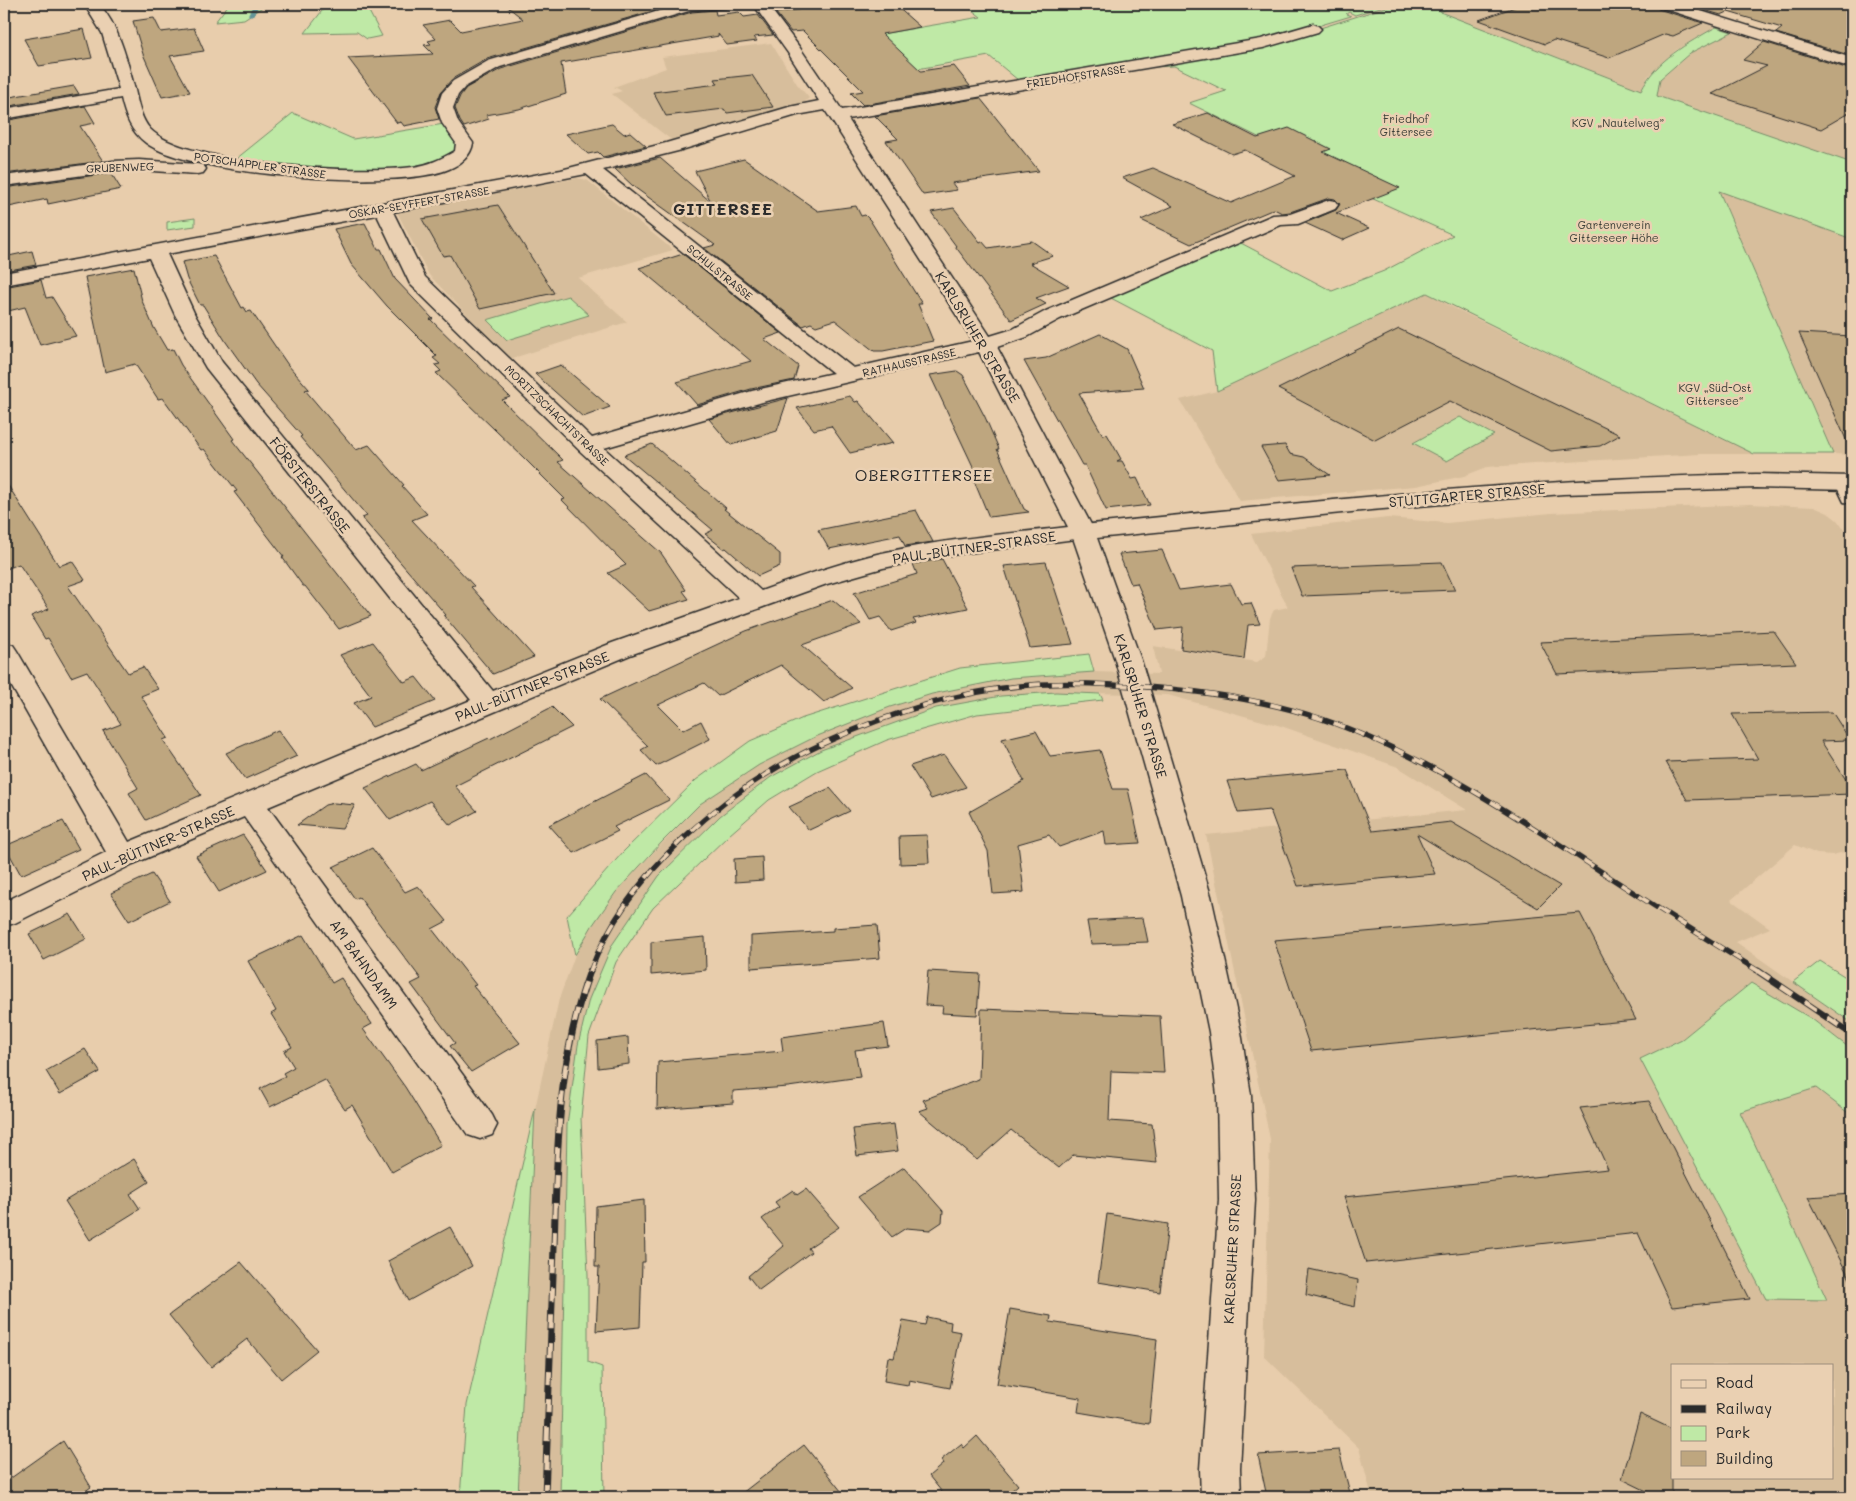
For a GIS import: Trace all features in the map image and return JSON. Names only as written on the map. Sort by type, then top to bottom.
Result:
[{"type":"street","name":"POTSCHAPPLER STRASSE","points":[[91,4],[102,18],[110,33],[136,124],[157,143],[187,155],[313,174],[419,171],[439,167],[455,160],[464,150],[464,143],[450,123],[445,108],[450,93],[469,76],[509,59],[695,5],[725,4]]},
{"type":"street","name":"KARLSRUHER STRASSE","points":[[760,4],[795,51],[985,344],[1018,404],[1083,532],[1126,652],[1196,896],[1214,972],[1234,1095],[1237,1200],[1220,1469],[1221,1497]]},
{"type":"street","points":[[1664,4],[1852,63]]},
{"type":"street","name":"FRIEDHOFSTRASSE","points":[[834,110],[1263,43],[1313,29]]},
{"type":"street","points":[[4,114],[128,92]]},
{"type":"street","name":"OSKAR-SEYFFERT-STRASSE","points":[[4,279],[520,184],[672,147],[795,110],[834,110]]},
{"type":"street","name":"GRUBENWEG","points":[[4,181],[113,166],[138,165],[250,174],[259,172],[264,168]]},
{"type":"street","name":"SCHULSTRASSE","points":[[590,168],[850,376]]},
{"type":"street","name":"RATHAUSSTRASSE","points":[[588,446],[760,396],[985,344],[1020,333],[1053,316],[1279,219],[1292,220],[1329,205]]},
{"type":"street","name":"MORITZSCHACHTSTRASSE","points":[[383,209],[417,280],[588,446],[756,600]]},
{"type":"street","name":"FÖRSTERSTRASSE","points":[[156,252],[185,315],[213,364],[488,703]]},
{"type":"street","name":"STUTTGARTER STRASSE","points":[[1083,532],[1531,489],[1656,483],[1755,481],[1850,488]]},
{"type":"street","name":"PAUL-BÜTTNER-STRASSE","points":[[4,915],[123,856],[249,802],[622,649],[756,600],[879,561],[951,548],[1083,532]]},
{"type":"street","points":[[4,651],[123,856]]},
{"type":"street","name":"AM BAHNDAMM","points":[[249,802],[480,1125]]},
{"type":"shaded area","points":[[1458,4],[1638,4],[1635,5],[1654,7],[1716,27],[1676,50],[1648,76],[1641,90],[1440,12]]},
{"type":"shaded area","points":[[1732,32],[1852,69],[1852,163],[1657,96],[1660,79],[1690,53]]},
{"type":"shaded area","points":[[771,43],[797,84],[809,98],[805,102],[674,142],[612,94],[622,91],[614,87],[666,68],[662,57]]},
{"type":"shaded area","points":[[578,178],[587,180],[673,250],[578,278],[627,322],[510,359],[429,275],[397,212]]},
{"type":"shaded area","points":[[1719,190],[1852,239],[1852,455],[1833,454]]},
{"type":"shaded area","points":[[1427,293],[1450,306],[1754,454],[1700,454],[1487,467],[1464,476],[1416,486],[1240,501],[1180,400],[1217,391]]},
{"type":"shaded area","points":[[1750,504],[1814,507],[1828,513],[1843,528],[1852,554],[1852,847],[1844,852],[1833,855],[1817,854],[1795,845],[1731,900],[1770,928],[1736,942],[1852,1023],[1852,1050],[1812,1019],[1751,983],[1682,1039],[1640,1059],[1826,1300],[1740,1112],[1816,1088],[1852,1116],[1852,1497],[1372,1497],[1359,1448],[1264,1356],[1270,1139],[1206,835],[1467,810],[1398,767],[1281,726],[1168,695],[1056,692],[1001,696],[936,708],[821,750],[771,777],[720,816],[659,876],[589,999],[578,1045],[567,1125],[560,1497],[518,1497],[535,1109],[559,999],[575,955],[592,926],[616,892],[700,804],[759,765],[815,737],[890,707],[932,694],[1011,678],[1094,672],[1159,674],[1153,646],[1257,662],[1266,656],[1270,618],[1274,610],[1288,607],[1251,534],[1388,518],[1447,523],[1551,513]]},
{"type":"green space","points":[[229,4],[365,4],[382,36],[367,39],[357,32],[305,33],[325,7],[264,6],[244,19],[215,22]]},
{"type":"green space","points":[[928,4],[1390,4],[1355,15],[1349,12],[1346,14],[1351,16],[1311,28],[1317,29],[1392,4],[1458,4],[1440,12],[1641,90],[1655,69],[1684,46],[1716,27],[1732,32],[1690,53],[1660,79],[1657,96],[1852,163],[1852,239],[1719,191],[1833,454],[1754,454],[1427,293],[1217,391],[1212,351],[1109,297],[1239,242],[1332,291],[1384,271],[1453,235],[1360,193],[1354,184],[1189,103],[1226,91],[1174,66],[1154,67],[1024,85],[989,56],[884,75],[851,39],[981,17],[968,7],[936,9]]},
{"type":"green space","points":[[293,113],[353,139],[450,123],[461,155],[394,174],[231,163]]},
{"type":"green space","points":[[195,218],[195,226],[167,230],[167,222]]},
{"type":"green space","points":[[568,296],[589,315],[507,340],[487,320]]},
{"type":"green space","points":[[1460,417],[1494,435],[1447,461],[1413,443]]},
{"type":"green space","points":[[1089,654],[1094,672],[1011,678],[932,694],[890,707],[815,737],[759,765],[700,804],[662,842],[616,892],[592,926],[575,955],[567,916],[623,852],[696,780],[750,741],[803,718],[960,668]]},
{"type":"green space","points":[[1056,692],[1100,694],[1103,700],[977,714],[887,740],[817,771],[769,800],[729,835],[653,908],[616,962],[589,1036],[581,1118],[588,1275],[588,1362],[602,1367],[604,1497],[560,1497],[567,1125],[578,1045],[589,999],[612,945],[659,876],[720,816],[771,777],[821,750],[936,708],[1001,696]]},
{"type":"green space","points":[[1820,961],[1852,981],[1852,1023],[1793,982]]},
{"type":"green space","points":[[1751,983],[1812,1019],[1852,1050],[1852,1116],[1816,1088],[1740,1112],[1827,1300],[1766,1299],[1640,1059],[1682,1039]]},
{"type":"green space","points":[[535,1109],[518,1497],[460,1497],[467,1405]]},
{"type":"building","points":[[504,4],[677,4],[487,59],[452,79],[441,92],[435,107],[439,119],[404,126],[401,122],[397,123],[348,58],[433,54],[424,45],[431,44],[428,41],[436,39],[423,25],[450,20],[461,31],[523,19]]},
{"type":"building","points":[[813,4],[847,4],[852,8],[894,4],[920,27],[882,34],[921,71],[954,66],[970,86],[863,105],[851,93],[863,91],[803,31],[791,32],[776,13],[817,7]]},
{"type":"building","points":[[1523,4],[1655,4],[1658,9],[1703,23],[1673,36],[1665,34],[1609,58],[1554,40],[1545,44],[1479,20]]},
{"type":"building","points":[[1684,4],[1852,4],[1852,56],[1776,33],[1782,28],[1728,12],[1721,15]]},
{"type":"building","points":[[715,10],[716,15],[739,12],[744,17],[758,15],[773,35],[754,37],[757,41],[727,45],[718,34],[719,36],[561,63],[566,94],[519,109],[486,115],[489,119],[464,127],[460,121],[455,108],[466,88],[501,69],[692,12]]},
{"type":"building","points":[[154,18],[161,32],[194,28],[204,51],[170,56],[190,92],[162,97],[143,54],[133,21]]},
{"type":"building","points":[[84,29],[92,58],[39,66],[24,39]]},
{"type":"building","points":[[1764,42],[1852,70],[1852,111],[1821,129],[1712,94],[1767,66],[1743,60]]},
{"type":"building","points":[[752,75],[773,107],[727,113],[724,109],[666,116],[653,92],[718,84],[715,79]]},
{"type":"building","points":[[74,86],[79,94],[4,107],[4,98]]},
{"type":"building","points":[[980,98],[1039,171],[952,183],[957,190],[923,195],[886,141],[898,139],[875,116]]},
{"type":"building","points":[[85,106],[95,123],[80,126],[103,161],[4,174],[4,121]]},
{"type":"building","points":[[1208,113],[1257,138],[1289,128],[1331,149],[1323,152],[1400,188],[1336,213],[1369,228],[1342,240],[1305,223],[1336,210],[1340,204],[1335,199],[1329,198],[1290,212],[1282,213],[1274,209],[1191,244],[1141,220],[1173,206],[1122,178],[1153,168],[1231,203],[1295,176],[1245,150],[1232,154],[1172,124]]},
{"type":"building","points":[[612,124],[624,134],[630,132],[646,146],[603,157],[598,152],[588,154],[566,134]]},
{"type":"building","points":[[660,158],[711,202],[695,171],[744,159],[818,211],[856,206],[861,216],[865,215],[870,220],[922,304],[918,304],[933,341],[883,351],[874,351],[835,320],[816,326],[811,323],[803,326],[704,248],[715,245],[634,187],[615,169]]},
{"type":"building","points":[[111,173],[121,189],[48,204],[47,199],[4,208],[4,188]]},
{"type":"building","points":[[498,205],[554,293],[480,309],[450,255],[443,256],[422,219]]},
{"type":"building","points":[[954,208],[980,242],[982,241],[988,248],[1032,241],[1053,256],[1030,263],[1069,286],[1036,298],[1046,304],[1011,320],[931,212]]},
{"type":"building","points":[[365,223],[378,249],[381,249],[395,279],[433,319],[430,319],[510,397],[502,400],[563,460],[558,462],[661,553],[686,590],[683,591],[689,599],[649,611],[608,573],[626,565],[562,500],[565,499],[436,373],[441,371],[435,365],[440,364],[433,358],[437,356],[387,306],[351,264],[334,229]]},
{"type":"building","points":[[32,251],[36,265],[4,271],[4,257]]},
{"type":"building","points":[[683,254],[781,333],[764,339],[798,366],[794,380],[751,389],[697,405],[677,382],[751,361],[639,268]]},
{"type":"building","points":[[214,256],[242,308],[244,307],[247,312],[251,311],[288,365],[309,389],[305,390],[356,450],[369,445],[404,485],[402,486],[427,514],[412,520],[474,586],[471,587],[534,657],[493,674],[444,616],[446,615],[362,518],[367,516],[300,437],[302,436],[256,384],[226,342],[203,305],[200,305],[187,279],[182,262]]},
{"type":"building","points":[[134,268],[142,301],[154,328],[167,350],[173,349],[181,365],[234,439],[232,440],[371,616],[339,629],[305,586],[303,586],[282,557],[284,557],[234,492],[237,491],[204,449],[201,450],[163,398],[158,399],[135,364],[105,372],[85,277]]},
{"type":"building","points":[[41,280],[46,298],[52,297],[76,336],[40,345],[25,307],[4,312],[4,287]]},
{"type":"building","points":[[1399,329],[1620,435],[1600,446],[1551,451],[1450,401],[1375,440],[1278,389]]},
{"type":"building","points":[[1799,333],[1852,336],[1852,453]]},
{"type":"building","points":[[1100,334],[1127,349],[1144,388],[1079,393],[1103,435],[1107,434],[1121,459],[1117,461],[1122,461],[1132,479],[1137,478],[1150,505],[1106,510],[1085,465],[1082,465],[1024,361],[1046,358]]},
{"type":"building","points":[[561,365],[610,407],[583,417],[535,374]]},
{"type":"building","points":[[957,371],[963,375],[985,417],[1024,509],[1029,512],[989,517],[970,471],[978,477],[930,375]]},
{"type":"building","points":[[850,396],[855,402],[858,401],[893,443],[850,453],[831,426],[814,430],[797,408]]},
{"type":"building","points":[[788,398],[777,431],[731,445],[709,419]]},
{"type":"building","points":[[652,444],[726,508],[724,509],[780,554],[780,566],[758,576],[726,548],[724,549],[705,534],[713,530],[624,455]]},
{"type":"building","points":[[1285,445],[1290,454],[1304,457],[1330,475],[1279,480],[1261,447]]},
{"type":"building","points":[[4,479],[59,566],[72,561],[85,580],[68,586],[128,673],[143,667],[158,689],[141,696],[168,738],[163,740],[201,795],[146,820],[129,793],[138,788],[103,731],[121,724],[87,671],[71,677],[48,638],[45,639],[31,616],[49,609],[19,564],[4,570]]},
{"type":"building","points":[[916,510],[933,542],[905,546],[900,535],[829,549],[818,530]]},
{"type":"building","points":[[1162,550],[1179,590],[1231,584],[1241,604],[1251,603],[1260,624],[1248,625],[1244,659],[1181,649],[1183,627],[1157,630],[1137,583],[1131,584],[1119,554]]},
{"type":"building","points":[[942,559],[968,608],[913,619],[916,623],[891,631],[880,617],[870,620],[854,593],[917,574],[913,564]]},
{"type":"building","points":[[1046,562],[1073,644],[1030,648],[1004,566]]},
{"type":"building","points":[[1442,562],[1455,590],[1302,596],[1291,568]]},
{"type":"building","points":[[833,600],[861,624],[802,645],[852,688],[824,702],[781,665],[718,696],[704,683],[658,705],[683,730],[701,721],[710,739],[656,766],[641,750],[648,746],[600,699],[746,631]]},
{"type":"building","points":[[1774,631],[1796,663],[1557,674],[1540,642]]},
{"type":"building","points":[[373,642],[404,682],[416,677],[435,701],[372,727],[354,703],[371,696],[340,655]]},
{"type":"building","points":[[552,707],[572,727],[455,786],[477,811],[450,825],[430,801],[390,820],[365,788],[416,764],[421,770],[490,739]]},
{"type":"building","points":[[1832,712],[1850,740],[1821,741],[1852,789],[1852,794],[1687,800],[1666,762],[1758,759],[1732,714]]},
{"type":"building","points":[[278,730],[297,756],[245,779],[226,753]]},
{"type":"building","points":[[1036,731],[1050,756],[1100,750],[1113,789],[1128,789],[1140,843],[1106,845],[1104,831],[1059,847],[1049,835],[1018,844],[1024,892],[993,894],[988,851],[969,812],[1024,781],[1002,739]]},
{"type":"building","points":[[944,755],[966,787],[931,799],[910,766]]},
{"type":"building","points":[[1347,770],[1372,831],[1451,822],[1560,886],[1538,908],[1417,834],[1435,874],[1298,886],[1270,810],[1238,813],[1227,781]]},
{"type":"building","points":[[646,775],[669,800],[614,827],[618,831],[574,853],[549,825]]},
{"type":"building","points":[[830,788],[850,811],[809,830],[789,807]]},
{"type":"building","points":[[334,803],[355,805],[342,829],[297,825],[325,805]]},
{"type":"building","points":[[63,821],[79,849],[21,875],[5,846]]},
{"type":"building","points":[[243,835],[267,870],[219,892],[196,856]]},
{"type":"building","points":[[927,835],[929,863],[900,864],[899,836]]},
{"type":"building","points":[[372,848],[405,892],[418,886],[447,921],[432,929],[476,985],[473,986],[520,1043],[471,1072],[450,1046],[455,1043],[411,984],[421,979],[359,897],[355,899],[333,867]]},
{"type":"building","points":[[762,857],[763,880],[735,882],[734,859]]},
{"type":"building","points":[[152,874],[170,901],[129,921],[111,893]]},
{"type":"building","points":[[1580,913],[1636,1020],[1311,1051],[1274,940]]},
{"type":"building","points":[[70,914],[86,939],[44,960],[29,934]]},
{"type":"building","points":[[1143,918],[1148,942],[1091,944],[1087,921]]},
{"type":"building","points":[[877,925],[880,958],[751,968],[751,936],[833,931],[833,928]]},
{"type":"building","points":[[303,935],[332,983],[341,978],[372,1024],[363,1029],[405,1087],[441,1145],[392,1172],[352,1105],[345,1109],[325,1080],[270,1107],[260,1089],[285,1076],[283,1073],[294,1067],[284,1051],[292,1047],[271,1014],[276,1011],[248,961]]},
{"type":"building","points":[[705,937],[706,970],[651,975],[651,942]]},
{"type":"building","points":[[928,971],[980,974],[977,1015],[942,1013],[943,1006],[925,1005]]},
{"type":"building","points":[[981,1009],[1160,1016],[1164,1073],[1111,1071],[1109,1121],[1152,1124],[1157,1163],[1073,1155],[1059,1168],[1011,1130],[977,1160],[919,1111],[928,1108],[923,1100],[979,1079]]},
{"type":"building","points":[[884,1023],[888,1046],[855,1050],[860,1077],[788,1087],[733,1091],[733,1103],[657,1109],[658,1062],[783,1051],[781,1037]]},
{"type":"building","points":[[628,1037],[629,1064],[598,1068],[597,1041]]},
{"type":"building","points":[[85,1049],[100,1072],[60,1094],[46,1071]]},
{"type":"building","points":[[1649,1101],[1750,1299],[1672,1307],[1638,1233],[1366,1263],[1344,1197],[1608,1169],[1580,1108]]},
{"type":"building","points":[[894,1124],[898,1151],[857,1156],[853,1129]]},
{"type":"building","points":[[134,1159],[149,1182],[130,1194],[140,1209],[90,1240],[65,1201]]},
{"type":"building","points":[[904,1167],[943,1211],[942,1222],[930,1230],[906,1228],[892,1237],[858,1197]]},
{"type":"building","points":[[806,1189],[839,1227],[808,1248],[811,1252],[759,1290],[748,1276],[784,1246],[762,1219],[779,1207],[775,1202],[793,1190],[797,1195]]},
{"type":"building","points":[[1852,1194],[1852,1283],[1808,1197]]},
{"type":"building","points":[[644,1200],[645,1262],[642,1262],[640,1327],[596,1331],[599,1267],[595,1267],[596,1206]]},
{"type":"building","points":[[1107,1214],[1168,1224],[1160,1292],[1098,1282]]},
{"type":"building","points":[[450,1227],[472,1266],[408,1301],[388,1261]]},
{"type":"building","points":[[241,1262],[317,1350],[281,1379],[247,1339],[211,1367],[169,1315]]},
{"type":"building","points":[[1309,1269],[1358,1280],[1355,1307],[1306,1295]]},
{"type":"building","points":[[1010,1309],[1051,1316],[1050,1322],[1157,1339],[1149,1424],[1078,1412],[1080,1398],[997,1384]]},
{"type":"building","points":[[927,1317],[951,1322],[950,1330],[961,1332],[950,1388],[909,1380],[908,1385],[884,1381],[888,1357],[894,1358],[903,1321],[925,1325]]},
{"type":"building","points":[[1640,1414],[1671,1429],[1672,1497],[1659,1497],[1622,1479]]},
{"type":"building","points":[[977,1436],[1018,1485],[1004,1497],[946,1497],[929,1476],[943,1464],[941,1460],[961,1444],[964,1448]]},
{"type":"building","points":[[63,1441],[91,1487],[77,1497],[4,1497],[4,1483]]},
{"type":"building","points":[[804,1445],[846,1497],[737,1497]]},
{"type":"building","points":[[1339,1450],[1351,1497],[1267,1497],[1258,1455]]},
{"type":"waterway","points":[[251,14],[257,4]]},
{"type":"railway","points":[[590,972],[606,936],[628,901],[654,868],[684,837],[717,809],[751,784],[787,762],[822,744],[872,723],[950,698],[1003,688],[1068,683],[1156,688],[1227,696],[1296,711],[1354,731],[1422,762],[1455,780],[1760,972]]},
{"type":"railway","points":[[545,1497],[558,1142],[565,1073],[571,1038],[590,971]]},
{"type":"railway","points":[[1758,971],[1852,1034]]},
{"type":"district","name":"GITTERSEE","points":[[723,208]]},
{"type":"district","name":"OBERGITTERSEE","points":[[924,474]]},
{"type":"park label","name":"KGV „Nautelweg“","points":[[1618,122]]},
{"type":"park label","name":"Friedhof Gittersee","points":[[1406,124]]},
{"type":"park label","name":"Gartenverein Gitterseer Höhe","points":[[1614,230]]},
{"type":"park label","name":"KGV „Süd-Ost Gittersee“","points":[[1715,393]]}]
